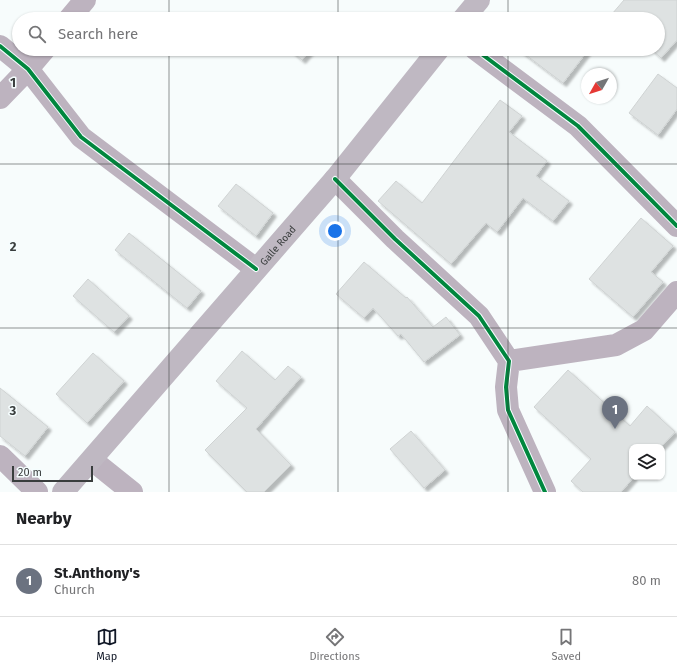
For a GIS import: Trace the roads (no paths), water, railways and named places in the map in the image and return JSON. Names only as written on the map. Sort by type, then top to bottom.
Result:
[{"type":"highway","points":[[469,12],[479,0]]},
{"type":"highway","name":"Galle Road","points":[[63,492],[334,179],[433,56]]},
{"type":"street","points":[[75,12],[84,0]]},
{"type":"street","points":[[0,46],[12,56]]},
{"type":"street","points":[[12,56],[28,69],[80,136],[256,269]]},
{"type":"street","points":[[0,98],[39,56]]},
{"type":"street","points":[[484,56],[578,126],[677,226]]},
{"type":"street","points":[[334,179],[395,239],[479,316],[509,361],[506,387],[508,410],[545,492]]},
{"type":"street","points":[[509,361],[616,345],[644,330],[677,292]]},
{"type":"street","points":[[0,456],[37,492]]},
{"type":"street","points":[[92,460],[132,492]]},
{"type":"place","name":"St.Anthony's","points":[[615,429]]}]
